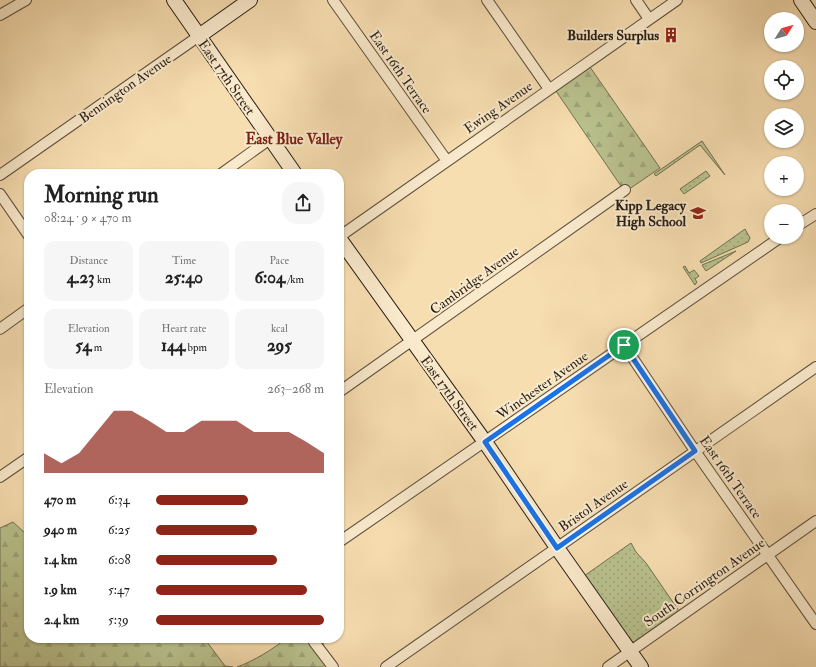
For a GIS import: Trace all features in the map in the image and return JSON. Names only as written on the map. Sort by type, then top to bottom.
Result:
[{"type":"street","points":[[0,15],[26,0]]},
{"type":"street","name":"East 17th Street","points":[[174,0],[291,169]]},
{"type":"street","name":"Bennington Avenue","points":[[0,175],[250,0]]},
{"type":"street","name":"East 16th Terrace","points":[[333,0],[447,160]]},
{"type":"street","points":[[487,0],[549,89]]},
{"type":"street","points":[[636,0],[649,19]]},
{"type":"street","name":"Ewing Avenue","points":[[344,234],[677,0]]},
{"type":"street","points":[[801,0],[816,22]]},
{"type":"street","points":[[228,169],[270,139]]},
{"type":"street","name":"Cambridge Avenue","points":[[344,389],[625,190]]},
{"type":"street","points":[[0,194],[24,229]]},
{"type":"street","points":[[804,222],[816,214]]},
{"type":"street","name":"Winchester Avenue","points":[[344,539],[771,244]]},
{"type":"street","name":"East 17th Street","points":[[344,246],[485,442],[557,548],[641,667]]},
{"type":"street","points":[[0,328],[24,311]]},
{"type":"street","name":"East 16th Terrace","points":[[624,345],[695,451],[816,624]]},
{"type":"street","name":"Bristol Avenue","points":[[386,667],[816,367]]},
{"type":"street","points":[[0,477],[24,461]]},
{"type":"street","name":"South Corrington Avenue","points":[[608,667],[816,521]]},
{"type":"street","points":[[315,643],[333,667]]},
{"type":"green space","points":[[590,67],[660,168],[625,192],[556,91]]},
{"type":"green space","points":[[702,141],[725,175],[700,145],[656,176],[654,174]]},
{"type":"green space","points":[[706,171],[710,176],[684,194],[680,189]]},
{"type":"green space","points":[[745,229],[750,238],[748,242],[701,263],[700,261]]},
{"type":"green space","points":[[736,251],[706,271],[702,265]]},
{"type":"green space","points":[[685,266],[689,273],[694,270],[699,276],[695,279],[697,282],[695,285],[683,267]]},
{"type":"green space","points":[[13,522],[24,532],[24,643],[208,643],[225,666],[233,667],[0,667],[0,528]]},
{"type":"green space","points":[[631,543],[679,611],[634,642],[632,642],[584,576]]},
{"type":"green space","points":[[280,643],[324,643],[325,665],[322,667],[237,667]]},
{"type":"place","name":"Builders Surplus","points":[[671,35]]},
{"type":"place","name":"Kipp Legacy High School","points":[[698,213]]},
{"type":"district","name":"East Blue Valley","points":[[294,139]]},
{"type":"route","points":[[624,345],[695,451],[557,548],[485,442],[530,409],[624,345]]}]
